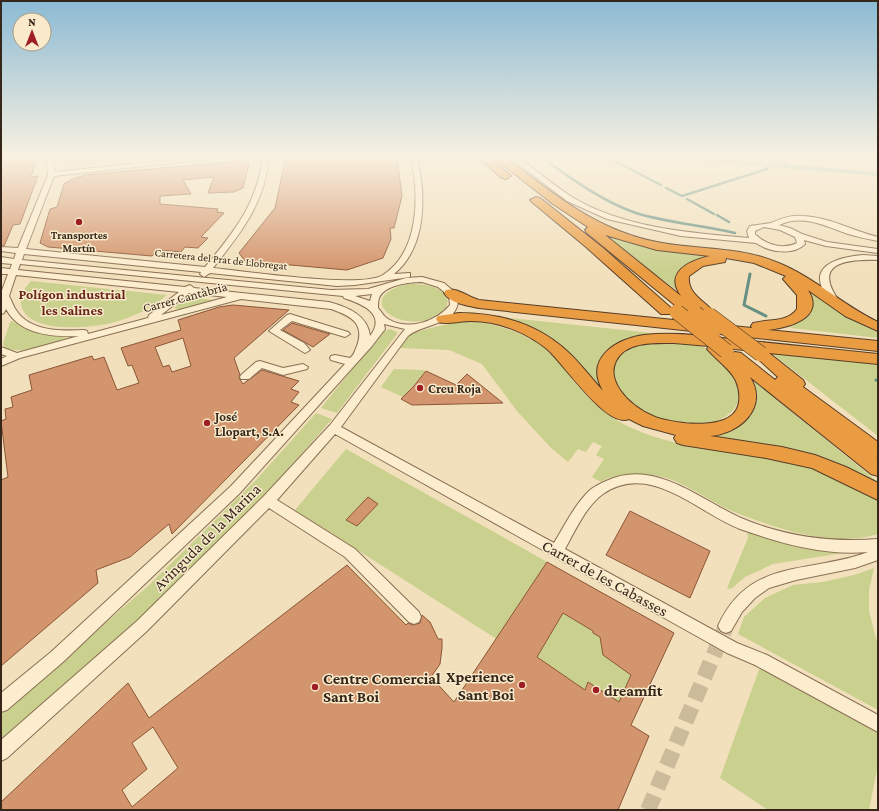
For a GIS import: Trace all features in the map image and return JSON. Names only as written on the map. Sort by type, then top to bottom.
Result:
[{"type":"highway","points":[[529,195],[720,350],[878,469]]},
{"type":"highway","points":[[548,195],[581,218],[620,237],[668,248],[730,254],[759,260],[785,270],[855,316],[878,327]]},
{"type":"highway","points":[[548,195],[878,450]]},
{"type":"highway","points":[[702,314],[690,298],[682,282],[684,274],[690,267],[705,261],[718,259],[739,260],[764,266],[783,274],[794,282],[802,292],[805,298],[806,308],[799,316],[788,322],[773,325],[742,326]]},
{"type":"highway","points":[[451,293],[471,302],[504,307],[878,346]]},
{"type":"highway","points":[[504,307],[544,308],[742,326],[878,342]]},
{"type":"highway","points":[[447,316],[481,312],[878,353]]},
{"type":"highway","points":[[447,316],[486,318],[503,322],[538,336],[564,357],[602,401],[632,421],[652,430],[698,441],[762,450],[800,458],[835,470],[878,492]]},
{"type":"highway","points":[[720,350],[744,380],[748,392],[748,400],[745,410],[738,419],[713,430],[681,430],[652,422],[627,408],[616,398],[606,381],[605,368],[614,352],[632,342],[643,339],[684,339],[878,359]]},
{"type":"street","points":[[1,311],[3,295],[17,272],[18,262],[43,195]]},
{"type":"street","points":[[145,322],[200,279],[243,224],[259,195]]},
{"type":"street","points":[[386,276],[402,262],[414,234],[417,218],[418,195]]},
{"type":"street","points":[[564,195],[570,199],[610,217],[646,228],[681,234],[758,241],[773,247],[790,248],[801,244],[799,236]]},
{"type":"street","points":[[751,235],[753,228],[772,225],[790,218],[801,217],[817,219],[851,232],[878,239]]},
{"type":"street","points":[[790,218],[788,224],[790,230]]},
{"type":"street","points":[[772,225],[790,230],[799,236],[826,244],[878,251]]},
{"type":"street","points":[[741,239],[751,235]]},
{"type":"street","points":[[751,235],[758,241]]},
{"type":"street","name":"Carretera del Prat de Llobregat","points":[[1,249],[346,283],[367,281],[386,276],[417,274],[428,277],[436,283]]},
{"type":"street","points":[[834,302],[826,289],[823,280],[828,269],[844,260],[878,258]]},
{"type":"street","points":[[1,260],[330,293],[363,301],[394,324],[414,327],[430,325],[447,316],[454,301],[451,293],[436,283],[421,280],[405,280],[373,291],[330,293]]},
{"type":"street","points":[[17,272],[53,265]]},
{"type":"street","points":[[1,270],[245,296]]},
{"type":"street","points":[[376,312],[375,296],[386,286]]},
{"type":"street","points":[[3,295],[13,313],[24,322],[38,329],[73,333],[104,332]]},
{"type":"street","name":"Avinguda de la Marina","points":[[245,296],[330,305],[352,314],[364,328],[365,336],[355,358]]},
{"type":"street","name":"Carrer Cantàbria","points":[[1,363],[16,356],[245,296]]},
{"type":"street","name":"Avinguda de la Marina","points":[[1,704],[57,657],[235,490],[312,407],[380,330],[376,312]]},
{"type":"street","points":[[305,350],[301,345],[274,331],[290,318],[345,334]]},
{"type":"street","name":"Avinguda de la Marina","points":[[1,752],[142,626],[268,501],[334,428],[405,334],[414,327]]},
{"type":"street","points":[[1,350],[16,356]]},
{"type":"street","points":[[335,358],[355,358]]},
{"type":"street","points":[[246,377],[260,364],[283,372],[303,367]]},
{"type":"street","name":"Carrer de les Cabasses","points":[[334,428],[732,648],[761,660],[878,724]]},
{"type":"street","points":[[556,552],[595,493],[611,484],[639,480],[660,483],[680,489],[735,521],[767,532],[820,544],[853,546],[878,545]]},
{"type":"street","points":[[268,501],[350,553],[414,617]]},
{"type":"street","points":[[726,626],[733,610],[740,601],[770,581],[795,573],[852,563],[878,554]]},
{"type":"green space","points":[[598,231],[721,256],[687,264],[678,274],[679,292]]},
{"type":"green space","points":[[31,281],[167,295],[131,317],[115,322],[86,327],[60,327],[37,322],[28,316],[22,308],[21,297]]},
{"type":"green space","points":[[799,282],[878,330],[878,338],[791,328],[790,326],[799,322],[807,315]]},
{"type":"green space","points":[[409,284],[434,287],[440,290],[445,294],[447,299],[445,310],[437,316],[422,321],[408,321],[396,318],[387,312],[382,305],[383,297],[392,290]]},
{"type":"green space","points":[[186,297],[215,300],[182,310],[174,308]]},
{"type":"green space","points":[[483,315],[689,337],[645,337],[624,341],[614,346],[607,352],[610,399],[565,353]]},
{"type":"green space","points":[[12,321],[37,333],[69,338],[45,346],[29,349],[13,350],[5,348],[3,344],[10,322]]},
{"type":"green space","points":[[470,321],[505,328],[528,337],[538,343],[559,360],[571,378],[595,404],[609,416],[625,425],[644,433],[682,444],[806,467],[831,476],[855,488],[878,501],[878,534],[861,538],[826,538],[775,527],[726,508],[686,486],[659,476],[642,474],[624,475],[615,476],[601,482],[592,477],[604,459],[596,455],[602,446],[593,442],[586,452],[578,449],[568,462],[550,447],[517,411],[482,364],[449,350],[400,348],[405,340],[414,333],[438,326]]},
{"type":"green space","points":[[390,329],[397,332],[397,334],[337,413],[321,408],[382,332]]},
{"type":"green space","points":[[658,343],[696,344],[708,350],[724,364],[736,382],[739,391],[739,400],[734,409],[723,418],[710,423],[694,425],[678,424],[662,420],[634,407],[617,390],[613,374],[614,366],[622,354],[628,350],[643,345]]},
{"type":"green space","points":[[770,352],[878,363],[878,436]]},
{"type":"green space","points":[[394,369],[426,371],[403,397],[381,387]]},
{"type":"green space","points":[[750,378],[878,482],[878,487],[865,480],[699,435],[742,423],[747,418],[751,413],[754,402]]},
{"type":"green space","points":[[316,413],[332,419],[294,463],[254,505],[131,627],[1,743],[1,714],[148,586],[257,479]]},
{"type":"green space","points":[[346,449],[674,633],[631,725],[295,510]]},
{"type":"green space","points":[[747,532],[805,549],[843,553],[773,564],[745,577],[731,589],[727,588],[748,538]]},
{"type":"green space","points":[[874,568],[869,590],[869,611],[878,646],[878,710],[738,634],[744,617],[765,598],[793,585],[823,582],[854,575]]},
{"type":"green space","points":[[761,664],[878,729],[878,764],[869,810],[768,810],[720,778]]},
{"type":"building","points":[[1,195],[31,195],[20,224],[13,225],[4,246],[1,246]]},
{"type":"building","points":[[61,195],[178,195],[160,196],[160,204],[218,209],[217,212],[224,213],[201,237],[208,238],[198,248],[185,247],[181,252],[158,250],[152,256],[48,247],[40,243],[50,209],[57,207]]},
{"type":"building","points":[[278,195],[402,196],[394,228],[390,228],[391,239],[383,258],[347,270],[245,261],[239,253],[275,208]]},
{"type":"building","points":[[233,305],[289,310],[234,358],[240,375],[239,378],[243,384],[262,370],[299,381],[291,389],[299,392],[291,402],[299,405],[172,534],[169,524],[130,557],[96,570],[98,583],[1,666],[1,480],[8,477],[1,421],[6,419],[5,409],[13,407],[11,397],[32,390],[29,375],[92,356],[94,360],[104,357],[117,390],[139,383],[132,365],[128,366],[121,348],[181,330],[178,320],[219,307]],"holes":[[[183,338],[191,366],[172,372],[169,365],[163,367],[155,347]]]},
{"type":"building","points":[[292,323],[330,334],[313,347],[283,330]]},
{"type":"building","points":[[426,371],[456,385],[467,374],[503,403],[412,405],[401,399]]},
{"type":"building","points":[[368,497],[378,504],[357,526],[346,520]]},
{"type":"building","points":[[630,511],[710,551],[690,598],[606,555]]},
{"type":"building","name":"Centre Comercial Sant Boi","points":[[547,562],[674,633],[631,725],[649,736],[618,810],[1,810],[1,802],[128,683],[149,718],[347,565],[406,625],[408,623],[413,625],[420,623],[422,615],[430,622],[438,639],[442,639],[440,664],[431,677],[454,702]],"holes":[[[563,613],[593,631],[593,633],[600,637],[603,655],[631,675],[619,702],[588,682],[585,690],[537,657]],[[153,727],[178,768],[132,807],[122,790],[147,769],[132,743]]]},
{"type":"waterway","points":[[596,195],[636,213],[735,233]]},
{"type":"waterway","points":[[680,195],[686,195]]},
{"type":"waterway","points":[[687,199],[714,214]]},
{"type":"waterway","points":[[717,215],[729,222]]},
{"type":"waterway","points":[[750,274],[744,305],[766,316]]},
{"type":"tunnel","points":[[648,810],[726,626]]},
{"type":"place","name":"Transportes Martín","points":[[79,222]]},
{"type":"place","name":"Creu Roja","points":[[420,388]]},
{"type":"place","name":"José Llopart, S.A.","points":[[207,423]]},
{"type":"place","name":"Xperience Sant Boi","points":[[522,685]]},
{"type":"place","name":"Centre Comercial Sant Boi","points":[[315,687]]},
{"type":"place","name":"dreamfit","points":[[596,690]]},
{"type":"district","name":"Polígon industrial les Salines","points":[[72,302]]}]
